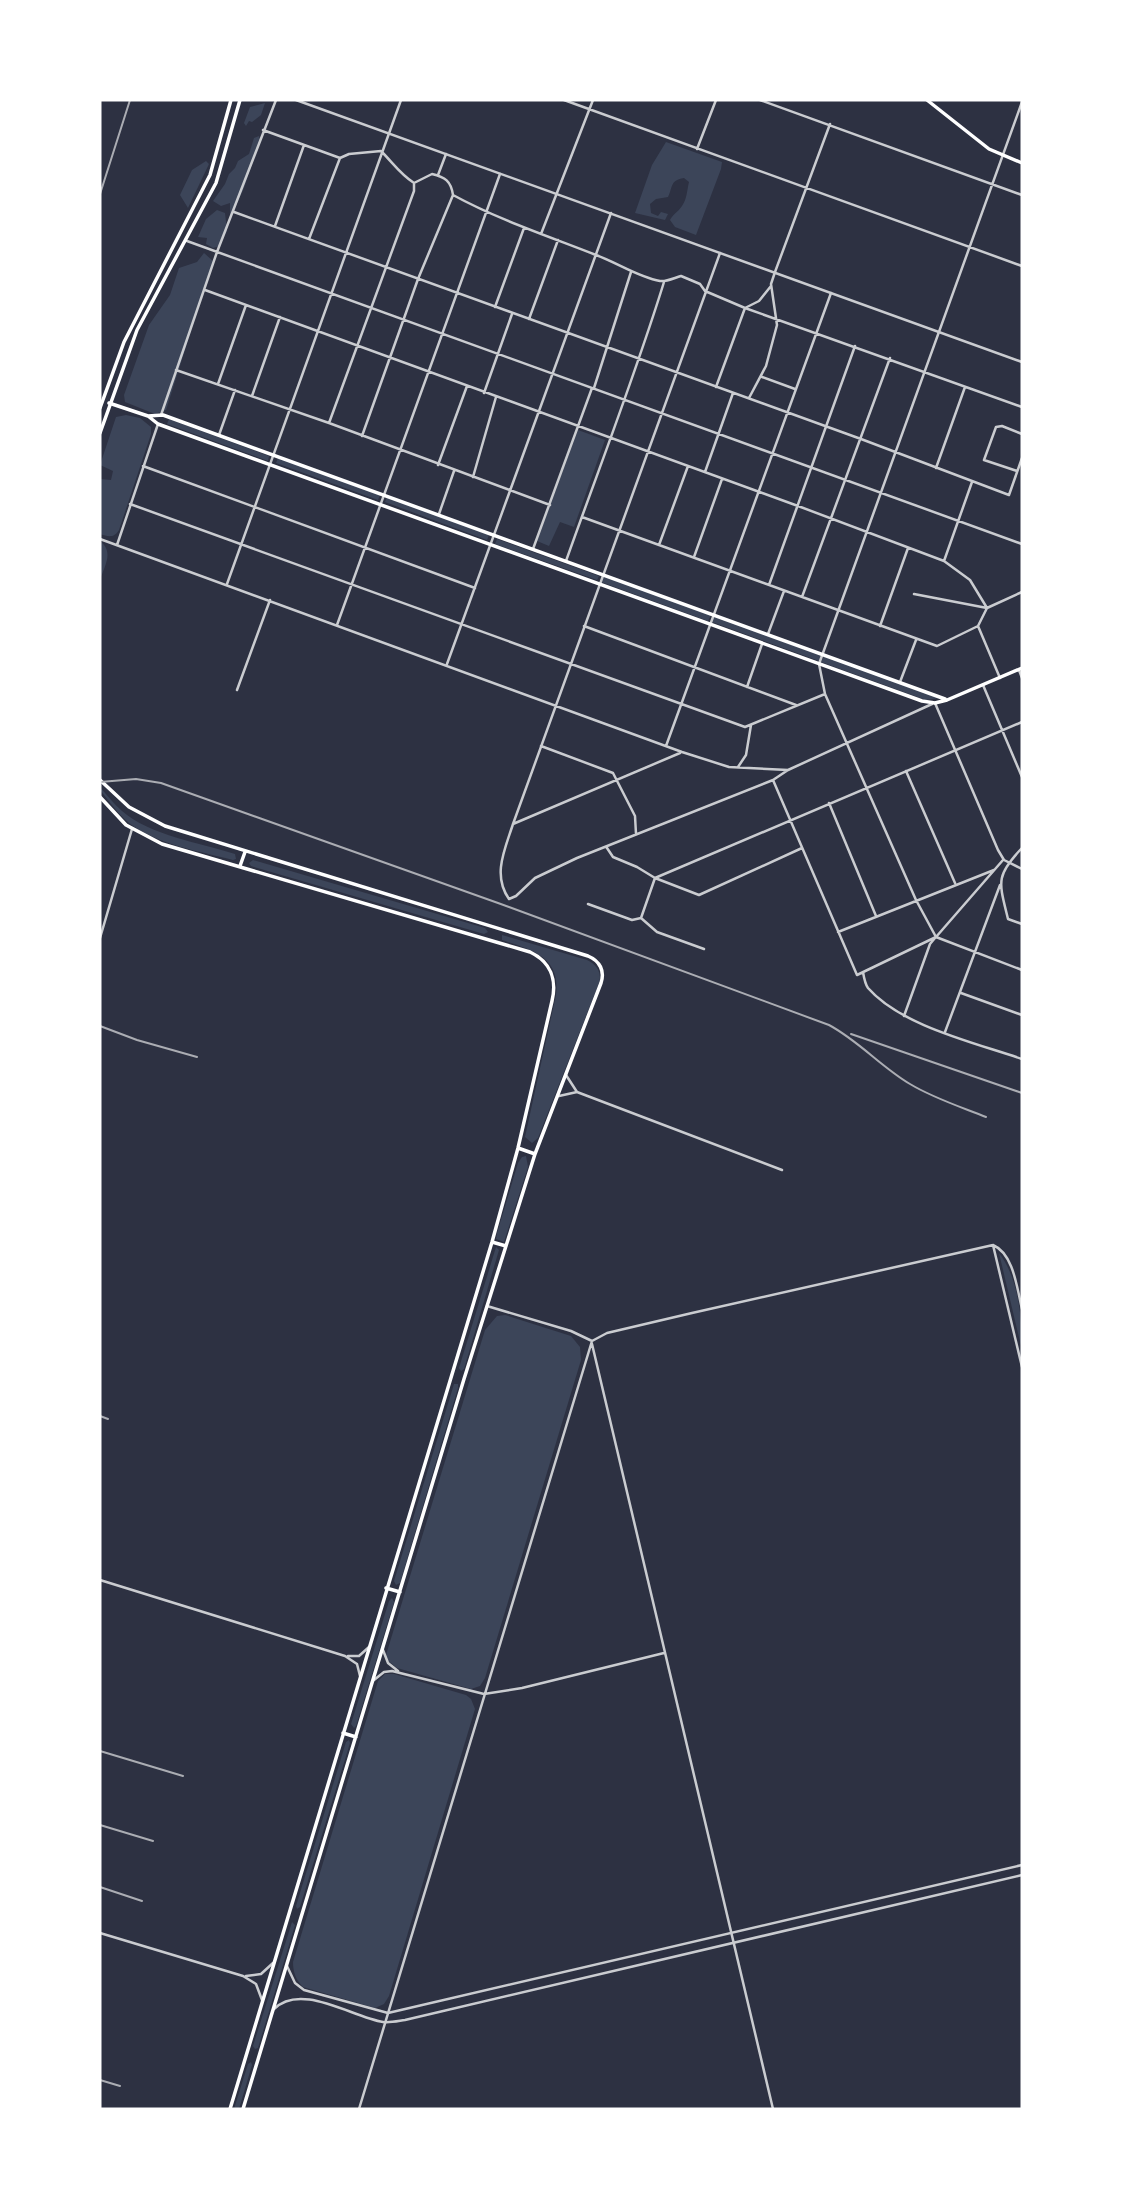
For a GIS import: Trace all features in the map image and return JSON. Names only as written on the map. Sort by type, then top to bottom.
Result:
[{"type":"main road","points":[[100,408],[124,342],[210,175],[231,100]]},
{"type":"main road","points":[[100,433],[137,330],[216,183],[240,100]]},
{"type":"main road","points":[[927,100],[989,149],[1022,163]]},
{"type":"main road","points":[[102,401],[148,416],[158,424],[379,505],[922,701],[935,703],[947,700],[1020,669]]},
{"type":"main road","points":[[148,416],[160,415],[219,435],[947,700]]},
{"type":"main road","points":[[100,780],[129,807],[150,820],[245,852],[588,956],[601,967],[601,983],[535,1154],[464,1378],[243,2109]]},
{"type":"main road","points":[[101,798],[119,820],[132,830],[162,844],[530,952],[542,960],[554,979],[554,994],[518,1148],[492,1242],[230,2109]]},
{"type":"main road","points":[[240,866],[245,852]]},
{"type":"main road","points":[[518,1148],[535,1154]]},
{"type":"main road","points":[[492,1242],[506,1246]]},
{"type":"main road","points":[[453,1375],[464,1378]]},
{"type":"main road","points":[[386,1588],[400,1592]]},
{"type":"main road","points":[[343,1733],[356,1737]]},
{"type":"main road","points":[[289,1913],[301,1917]]},
{"type":"main road","points":[[247,2054],[258,2057]]},
{"type":"street","points":[[160,415],[262,130],[276,100]]},
{"type":"street","points":[[296,100],[1022,362]]},
{"type":"street","points":[[227,584],[401,100]]},
{"type":"street","points":[[564,100],[1022,266]]},
{"type":"street","points":[[541,234],[593,100]]},
{"type":"street","points":[[697,149],[716,100]]},
{"type":"street","points":[[760,100],[1022,195]]},
{"type":"street","points":[[1022,102],[819,664],[825,694],[849,743],[915,900],[936,937],[1022,970]]},
{"type":"street","points":[[716,387],[745,308],[759,301],[771,284],[831,124]]},
{"type":"street","points":[[262,130],[340,158],[349,154],[381,151]]},
{"type":"street","points":[[275,226],[303,145]]},
{"type":"street","points":[[381,151],[398,173],[414,183]]},
{"type":"street","points":[[438,176],[446,154]]},
{"type":"street","points":[[309,239],[340,158]]},
{"type":"street","points":[[337,625],[500,173]]},
{"type":"street","points":[[362,436],[418,279],[453,195],[451,185],[444,177],[432,174],[414,183]]},
{"type":"street","points":[[329,423],[414,191],[414,183]]},
{"type":"street","points":[[453,195],[486,213],[596,254],[626,267],[631,272],[664,282],[681,276],[700,284],[705,291],[745,308],[1022,407]]},
{"type":"street","points":[[234,212],[1009,495],[1022,458]]},
{"type":"street","points":[[447,665],[611,214]]},
{"type":"street","points":[[495,307],[524,228]]},
{"type":"street","points":[[184,240],[1022,544]]},
{"type":"street","points":[[528,320],[558,240]]},
{"type":"street","points":[[720,253],[513,824],[500,864],[504,891],[509,899],[516,896],[535,878],[577,858],[773,780],[788,770],[935,703],[998,850],[1006,861],[1022,869]]},
{"type":"street","points":[[533,549],[593,388],[631,272]]},
{"type":"street","points":[[566,561],[640,360],[664,282]]},
{"type":"street","points":[[749,398],[769,356],[777,320],[771,284]]},
{"type":"street","points":[[205,290],[944,561],[970,580],[987,608]]},
{"type":"street","points":[[666,746],[831,293]]},
{"type":"street","points":[[218,384],[246,305]]},
{"type":"street","points":[[484,393],[512,314]]},
{"type":"street","points":[[252,396],[280,317]]},
{"type":"street","points":[[769,585],[855,346]]},
{"type":"street","points":[[802,597],[890,359]]},
{"type":"street","points":[[176,370],[550,505]]},
{"type":"street","points":[[761,377],[795,388]]},
{"type":"street","points":[[438,465],[467,386]]},
{"type":"street","points":[[936,468],[965,387]]},
{"type":"street","points":[[219,435],[235,390]]},
{"type":"street","points":[[705,473],[733,393]]},
{"type":"street","points":[[473,477],[496,397]]},
{"type":"street","points":[[117,545],[158,424]]},
{"type":"street","points":[[1017,471],[984,460],[996,427],[1002,426],[1022,434]]},
{"type":"street","points":[[143,466],[475,588]]},
{"type":"street","points":[[659,545],[688,466]]},
{"type":"street","points":[[439,514],[454,471]]},
{"type":"street","points":[[694,557],[722,479]]},
{"type":"street","points":[[944,561],[972,481]]},
{"type":"street","points":[[130,504],[746,727],[825,694]]},
{"type":"street","points":[[582,517],[937,646],[978,626],[987,608]]},
{"type":"street","points":[[100,539],[682,752],[729,767],[788,770]]},
{"type":"street","points":[[880,626],[908,548]]},
{"type":"street","points":[[768,634],[783,591]]},
{"type":"street","points":[[914,594],[987,608],[1022,592]]},
{"type":"street","points":[[237,690],[270,600]]},
{"type":"street","points":[[584,626],[796,705]]},
{"type":"street","points":[[978,626],[1000,678]]},
{"type":"street","points":[[900,683],[916,640]]},
{"type":"street","points":[[747,687],[762,643]]},
{"type":"street","points":[[1020,669],[1022,678]]},
{"type":"street","points":[[983,685],[1022,777]]},
{"type":"street","points":[[641,918],[655,878],[1022,722]]},
{"type":"street","points":[[738,767],[747,755],[751,725]]},
{"type":"street","points":[[541,746],[613,773],[635,816],[636,835]]},
{"type":"street","points":[[513,824],[682,752]]},
{"type":"street","points":[[906,771],[955,884]]},
{"type":"street","points":[[773,780],[857,975],[936,937]]},
{"type":"street","points":[[829,803],[876,916]]},
{"type":"street","points":[[100,938],[132,830]]},
{"type":"street","points":[[607,848],[612,857],[699,895],[802,848]]},
{"type":"street","points":[[904,1016],[930,944],[996,869],[1022,848]]},
{"type":"street","points":[[945,1032],[1000,885],[1006,861]]},
{"type":"street","points":[[838,932],[996,869]]},
{"type":"street","points":[[1000,885],[1008,919],[1022,924]]},
{"type":"street","points":[[588,904],[632,920],[641,918]]},
{"type":"street","points":[[641,918],[657,932],[704,949]]},
{"type":"street","points":[[863,972],[867,986],[904,1016],[1022,1059]]},
{"type":"street","points":[[961,993],[1022,1015]]},
{"type":"street","points":[[565,1073],[577,1092]]},
{"type":"street","points":[[556,1098],[565,1093],[577,1092],[782,1170]]},
{"type":"street","points":[[359,2109],[592,1341],[607,1333],[993,1245],[1002,1249],[1009,1263],[1022,1308]]},
{"type":"street","points":[[993,1245],[1022,1367]]},
{"type":"street","points":[[487,1306],[571,1331],[592,1341]]},
{"type":"street","points":[[592,1341],[773,2109]]},
{"type":"street","points":[[100,1580],[345,1656],[357,1664],[360,1676]]},
{"type":"street","points":[[345,1656],[359,1656],[369,1647]]},
{"type":"street","points":[[383,1650],[388,1663],[401,1672]]},
{"type":"street","points":[[373,1682],[384,1672],[401,1672],[484,1694],[522,1688],[664,1653]]},
{"type":"street","points":[[287,1966],[295,1983],[304,1990],[387,2013],[1022,1865]]},
{"type":"street","points":[[272,2011],[281,2003],[302,1998],[385,2023],[405,2020],[1022,1875]]},
{"type":"street","points":[[804,1916],[806,1925]]},
{"type":"street","points":[[100,1933],[243,1976],[256,1984],[262,2003]]},
{"type":"street","points":[[243,1976],[261,1974],[275,1960]]},
{"type":"shaded area","points":[[265,103],[261,115],[252,122],[249,121],[246,126],[244,123],[250,107]]},
{"type":"shaded area","points":[[259,136],[244,188],[230,219],[230,203],[221,206],[213,201],[238,161],[249,154],[254,138]]},
{"type":"shaded area","points":[[666,142],[722,162],[696,235],[675,227],[670,220],[685,200],[689,182],[684,178],[674,182],[668,197],[656,199],[650,204],[651,213],[658,216],[661,212],[668,214],[665,220],[635,213],[652,165]]},
{"type":"shaded area","points":[[206,161],[209,164],[188,208],[180,195],[192,170]]},
{"type":"shaded area","points":[[217,210],[225,213],[227,231],[220,246],[213,248],[206,244],[207,238],[198,237],[206,219]]},
{"type":"shaded area","points":[[204,253],[213,261],[166,410],[155,414],[125,402],[124,395],[149,325],[170,295],[179,268],[197,262]]},
{"type":"shaded area","points":[[126,415],[140,418],[151,427],[151,434],[119,530],[113,536],[106,536],[100,534],[100,479],[111,480],[113,471],[100,465],[116,417]]},
{"type":"shaded area","points":[[169,419],[269,456],[268,461],[167,424]]},
{"type":"shaded area","points":[[578,430],[605,440],[574,527],[560,522],[549,546],[537,541]]},
{"type":"shaded area","points":[[278,458],[380,495],[378,500],[276,463]]},
{"type":"shaded area","points":[[387,497],[489,535],[487,540],[385,502]]},
{"type":"shaded area","points":[[497,539],[599,576],[597,580],[495,544]]},
{"type":"shaded area","points":[[100,541],[107,554],[100,580]]},
{"type":"shaded area","points":[[603,576],[711,615],[708,621],[601,582]]},
{"type":"shaded area","points":[[714,616],[821,656],[819,661],[712,622]]},
{"type":"shaded area","points":[[824,656],[939,698],[926,700],[821,662]]},
{"type":"shaded area","points":[[100,787],[122,811],[146,826],[235,854],[236,859],[179,846],[140,831],[121,816]]},
{"type":"shaded area","points":[[253,860],[485,928],[488,932],[484,934],[251,866],[249,863]]},
{"type":"shaded area","points":[[502,935],[587,960],[596,967],[600,975],[538,1138],[532,1143],[525,1137],[556,995],[556,982],[549,963],[523,947],[502,940]]},
{"type":"shaded area","points":[[526,1156],[528,1167],[504,1242],[496,1239],[497,1233],[518,1163]]},
{"type":"shaded area","points":[[496,1247],[499,1250],[464,1369],[461,1371],[459,1368]]},
{"type":"shaded area","points":[[999,1253],[1015,1287],[1020,1312],[1022,1350]]},
{"type":"shaded area","points":[[505,1315],[571,1336],[580,1347],[581,1360],[485,1678],[480,1686],[471,1689],[397,1668],[386,1659],[386,1655],[485,1330],[497,1316]]},
{"type":"shaded area","points":[[454,1384],[458,1384],[458,1388],[400,1583],[396,1585],[394,1581]]},
{"type":"shaded area","points":[[392,1598],[394,1602],[354,1728],[351,1724]]},
{"type":"shaded area","points":[[385,1674],[394,1674],[466,1695],[475,1709],[389,1996],[384,2004],[375,2008],[303,1987],[295,1976],[293,1962],[378,1681]]},
{"type":"shaded area","points":[[349,1740],[300,1907],[297,1909],[346,1742]]},
{"type":"shaded area","points":[[292,1922],[295,1925],[258,2048],[255,2049],[253,2046]]},
{"type":"shaded area","points":[[251,2062],[239,2109],[234,2109],[248,2064]]},
{"type":"railway","points":[[100,194],[130,100]]},
{"type":"railway","points":[[100,782],[136,779],[161,783],[829,1025],[910,1084],[986,1117]]},
{"type":"railway","points":[[100,1026],[197,1057]]},
{"type":"railway","points":[[851,1034],[1022,1093]]},
{"type":"railway","points":[[100,1416],[108,1419]]},
{"type":"railway","points":[[100,1751],[183,1776]]},
{"type":"railway","points":[[100,1825],[153,1841]]},
{"type":"railway","points":[[100,1887],[142,1901]]},
{"type":"railway","points":[[100,2080],[120,2086]]}]
